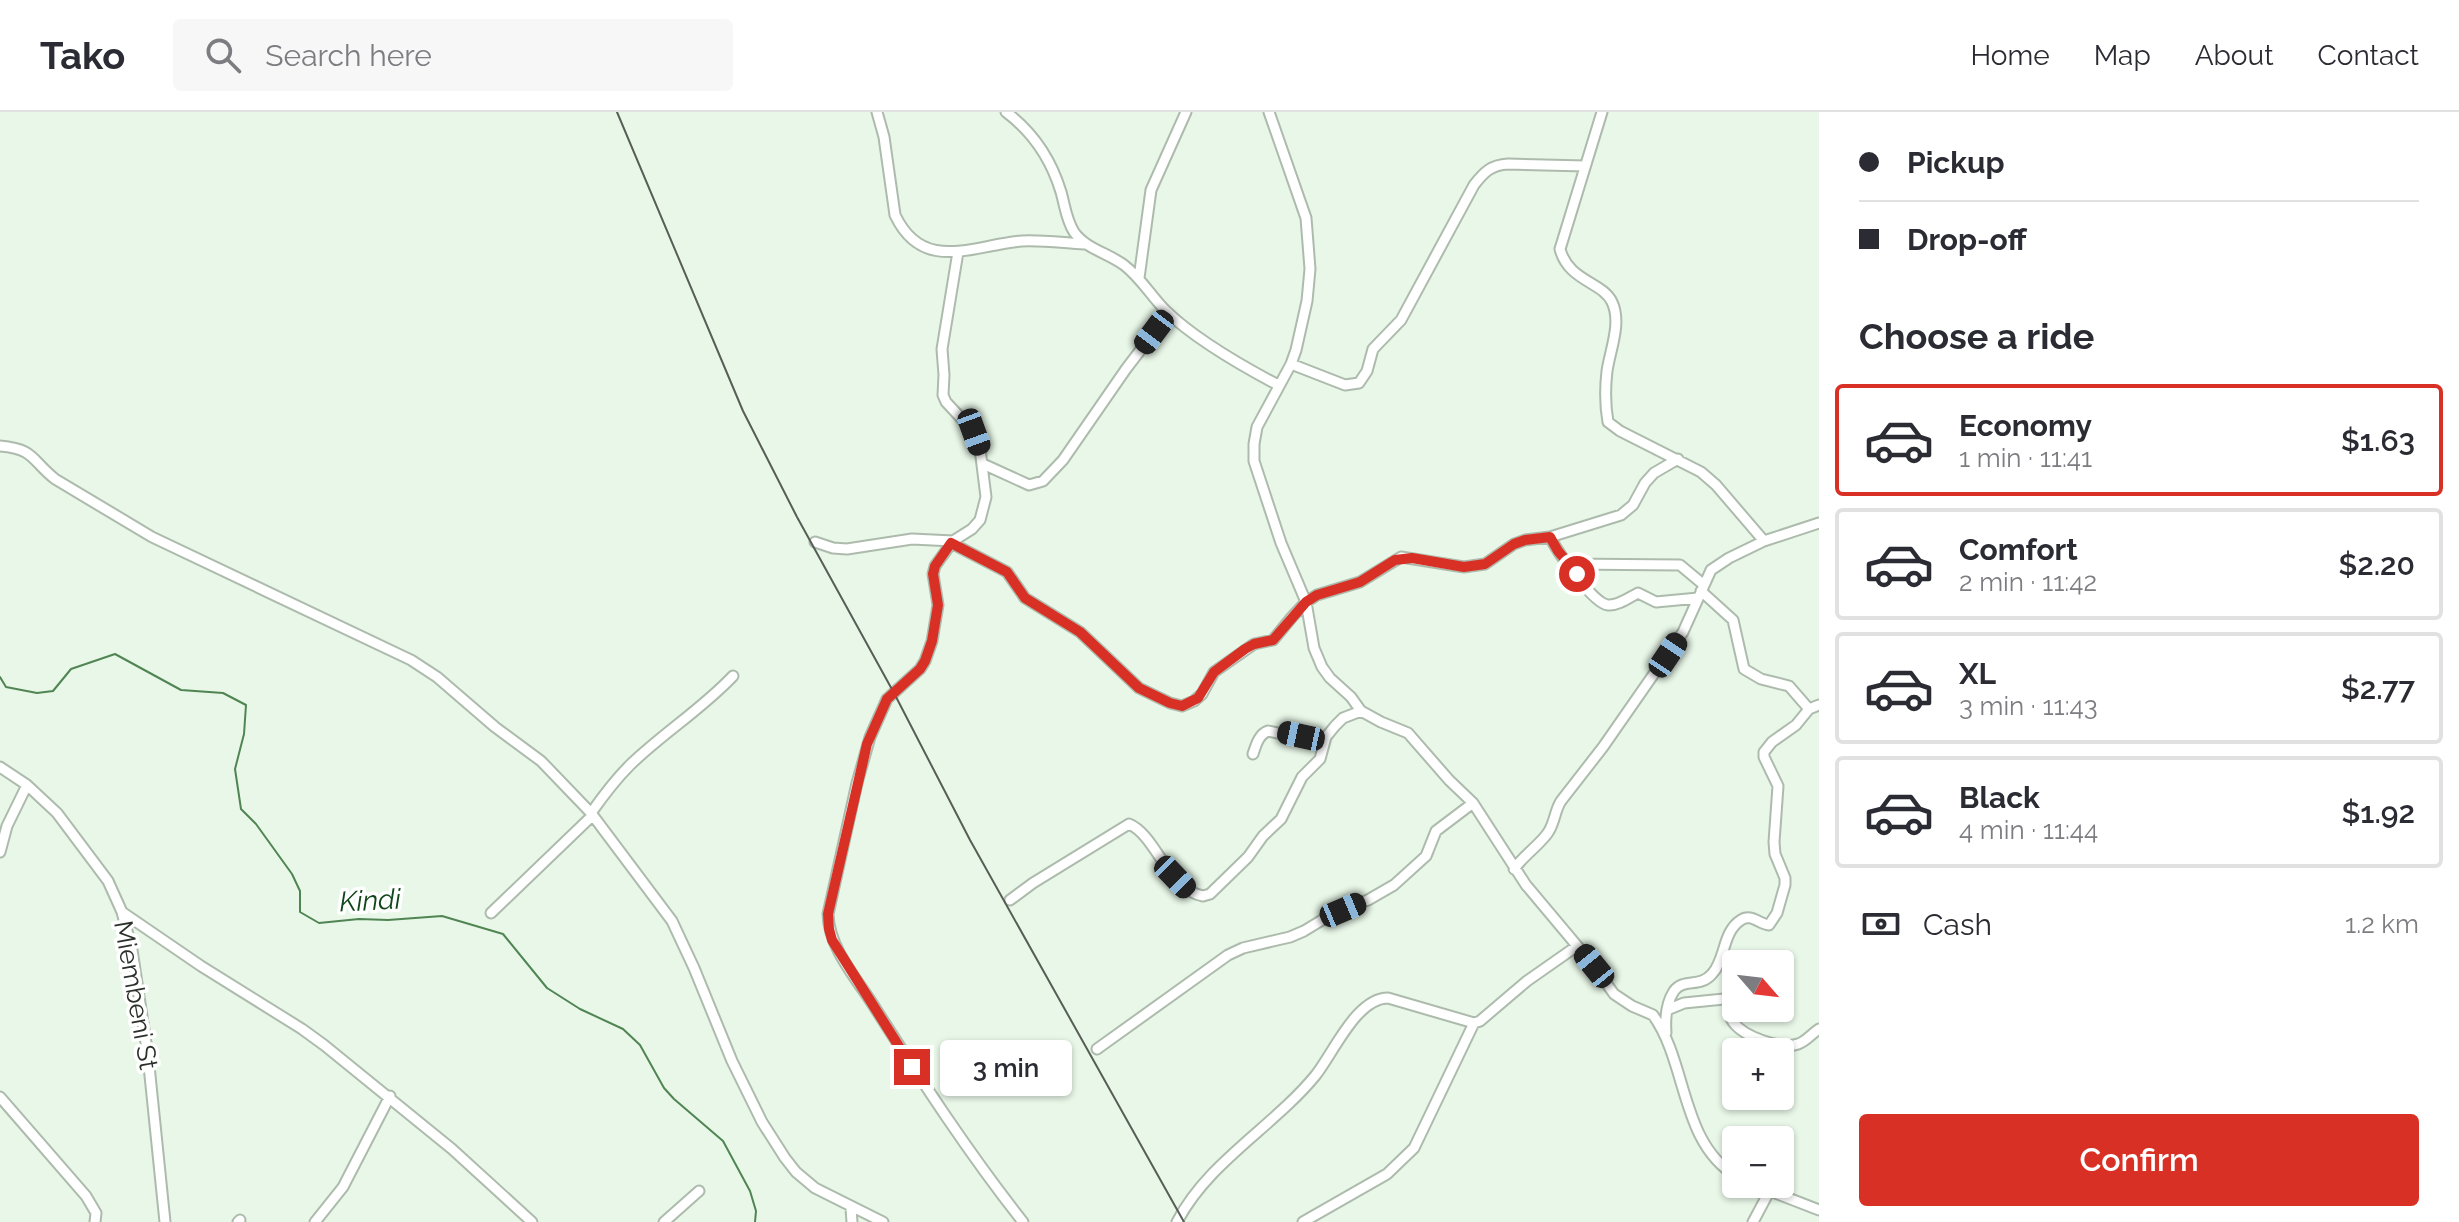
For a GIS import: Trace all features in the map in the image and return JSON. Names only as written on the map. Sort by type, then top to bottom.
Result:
[{"type":"street","points":[[877,112],[884,137],[895,215],[910,235],[932,251],[958,252],[1023,241],[1084,244],[1110,256],[1139,278],[1168,314],[1248,369],[1278,385]]},
{"type":"street","points":[[1006,112],[1027,130],[1043,150],[1059,186],[1066,217],[1084,244]]},
{"type":"street","points":[[1139,278],[1151,190],[1186,112]]},
{"type":"street","points":[[1269,112],[1303,210],[1309,251],[1307,301],[1291,364],[1257,427],[1254,461],[1281,543],[1306,602],[1314,648],[1322,667],[1361,711],[1408,733],[1473,803],[1514,869],[1614,994],[1653,1015],[1676,1063],[1683,1094],[1707,1148],[1722,1166]]},
{"type":"street","points":[[1602,112],[1560,249],[1562,257],[1574,272],[1612,302],[1615,331],[1607,372],[1605,404],[1608,422],[1701,472],[1764,541]]},
{"type":"street","points":[[1291,364],[1345,385],[1359,383],[1367,371],[1373,349],[1401,320],[1474,185],[1488,169],[1508,164],[1585,166]]},
{"type":"street","points":[[958,252],[942,349],[943,395],[974,432],[983,464],[986,497],[980,520],[952,542],[935,566],[933,574],[938,605],[925,661],[887,699],[867,744],[828,914],[829,929],[846,964],[912,1067],[987,1177],[1023,1222]]},
{"type":"street","points":[[983,464],[1029,485],[1043,481],[1063,460],[1168,314]]},
{"type":"street","points":[[0,446],[30,453],[42,470],[55,479],[152,537],[411,660],[437,677],[495,727],[541,761],[592,814],[678,933],[732,1061],[762,1122],[785,1158],[805,1181],[851,1208],[883,1222]]},
{"type":"street","points":[[815,542],[847,549],[912,539],[952,542],[1007,572],[1025,598],[1080,632],[1139,688],[1182,706],[1198,698],[1214,672],[1245,649],[1273,640],[1306,602],[1317,595],[1360,582],[1401,557],[1464,567],[1485,564],[1514,544],[1550,537],[1628,511],[1654,473],[1678,459]]},
{"type":"street","points":[[1514,869],[1545,836],[1561,801],[1662,665],[1692,618],[1701,591],[1717,565],[1764,541],[1819,523]]},
{"type":"street","points":[[1550,537],[1597,600],[1608,605],[1638,593],[1656,602],[1701,591]]},
{"type":"street","points":[[1568,564],[1680,565],[1701,591],[1733,620],[1744,669],[1761,679],[1789,686],[1814,707],[1764,752],[1778,786],[1774,842],[1775,854],[1785,878],[1773,921],[1765,925],[1750,917],[1738,922],[1712,975],[1704,981],[1678,986],[1674,990],[1667,1010],[1666,1041]]},
{"type":"street","points":[[491,913],[592,814],[629,766],[733,676]]},
{"type":"street","points":[[1010,900],[1129,824],[1139,829],[1162,863],[1188,891],[1203,896],[1210,894],[1281,819],[1302,777],[1320,759],[1324,743],[1335,726],[1343,718],[1361,711]]},
{"type":"street","points":[[1253,754],[1259,738],[1268,731],[1324,743]]},
{"type":"street","name":"Miembeni St","points":[[0,767],[27,785],[57,813],[108,881],[122,912],[132,950],[148,1056],[165,1222]]},
{"type":"street","points":[[0,852],[7,826],[27,785]]},
{"type":"street","points":[[1097,1049],[1228,955],[1243,948],[1290,937],[1394,885],[1426,856],[1436,831],[1473,803]]},
{"type":"street","points":[[122,912],[302,1029],[390,1096],[532,1222]]},
{"type":"street","points":[[1177,1222],[1198,1191],[1310,1082],[1362,1010],[1382,997],[1474,1023],[1577,946]]},
{"type":"street","points":[[1667,1010],[1684,1003],[1724,999],[1730,1003],[1730,1016],[1736,1026],[1777,1045],[1803,1043],[1819,1029]]},
{"type":"street","points":[[1303,1222],[1387,1174],[1414,1148],[1474,1023]]},
{"type":"street","points":[[315,1222],[343,1187],[390,1096]]},
{"type":"street","points":[[0,1097],[86,1196],[96,1213],[95,1222]]},
{"type":"street","points":[[664,1222],[699,1191]]},
{"type":"street","points":[[1753,1222],[1766,1198]]},
{"type":"street","points":[[1790,1198],[1819,1210]]},
{"type":"street","points":[[851,1208],[852,1222]]},
{"type":"waterway","name":"Kindi","points":[[0,677],[6,687],[37,693],[53,691],[71,669],[115,654],[181,690],[223,693],[246,705],[244,734],[235,769],[241,809],[256,824],[292,874],[300,891],[300,912],[319,923],[442,916],[503,934],[547,988],[580,1009],[623,1029],[640,1045],[664,1088],[723,1141],[750,1191],[756,1211],[755,1222]]},
{"type":"railway","points":[[617,112],[743,411],[797,517],[894,693],[970,840],[1184,1222]]},
{"type":"route","points":[[912,1067],[832,940],[828,914],[867,744],[887,699],[925,661],[932,641],[939,598],[933,574],[951,543],[1007,572],[1025,598],[1080,632],[1139,688],[1182,706],[1198,698],[1214,672],[1245,649],[1277,637],[1306,602],[1317,595],[1360,582],[1401,557],[1464,567],[1485,564],[1525,540],[1550,537],[1577,574]]}]
